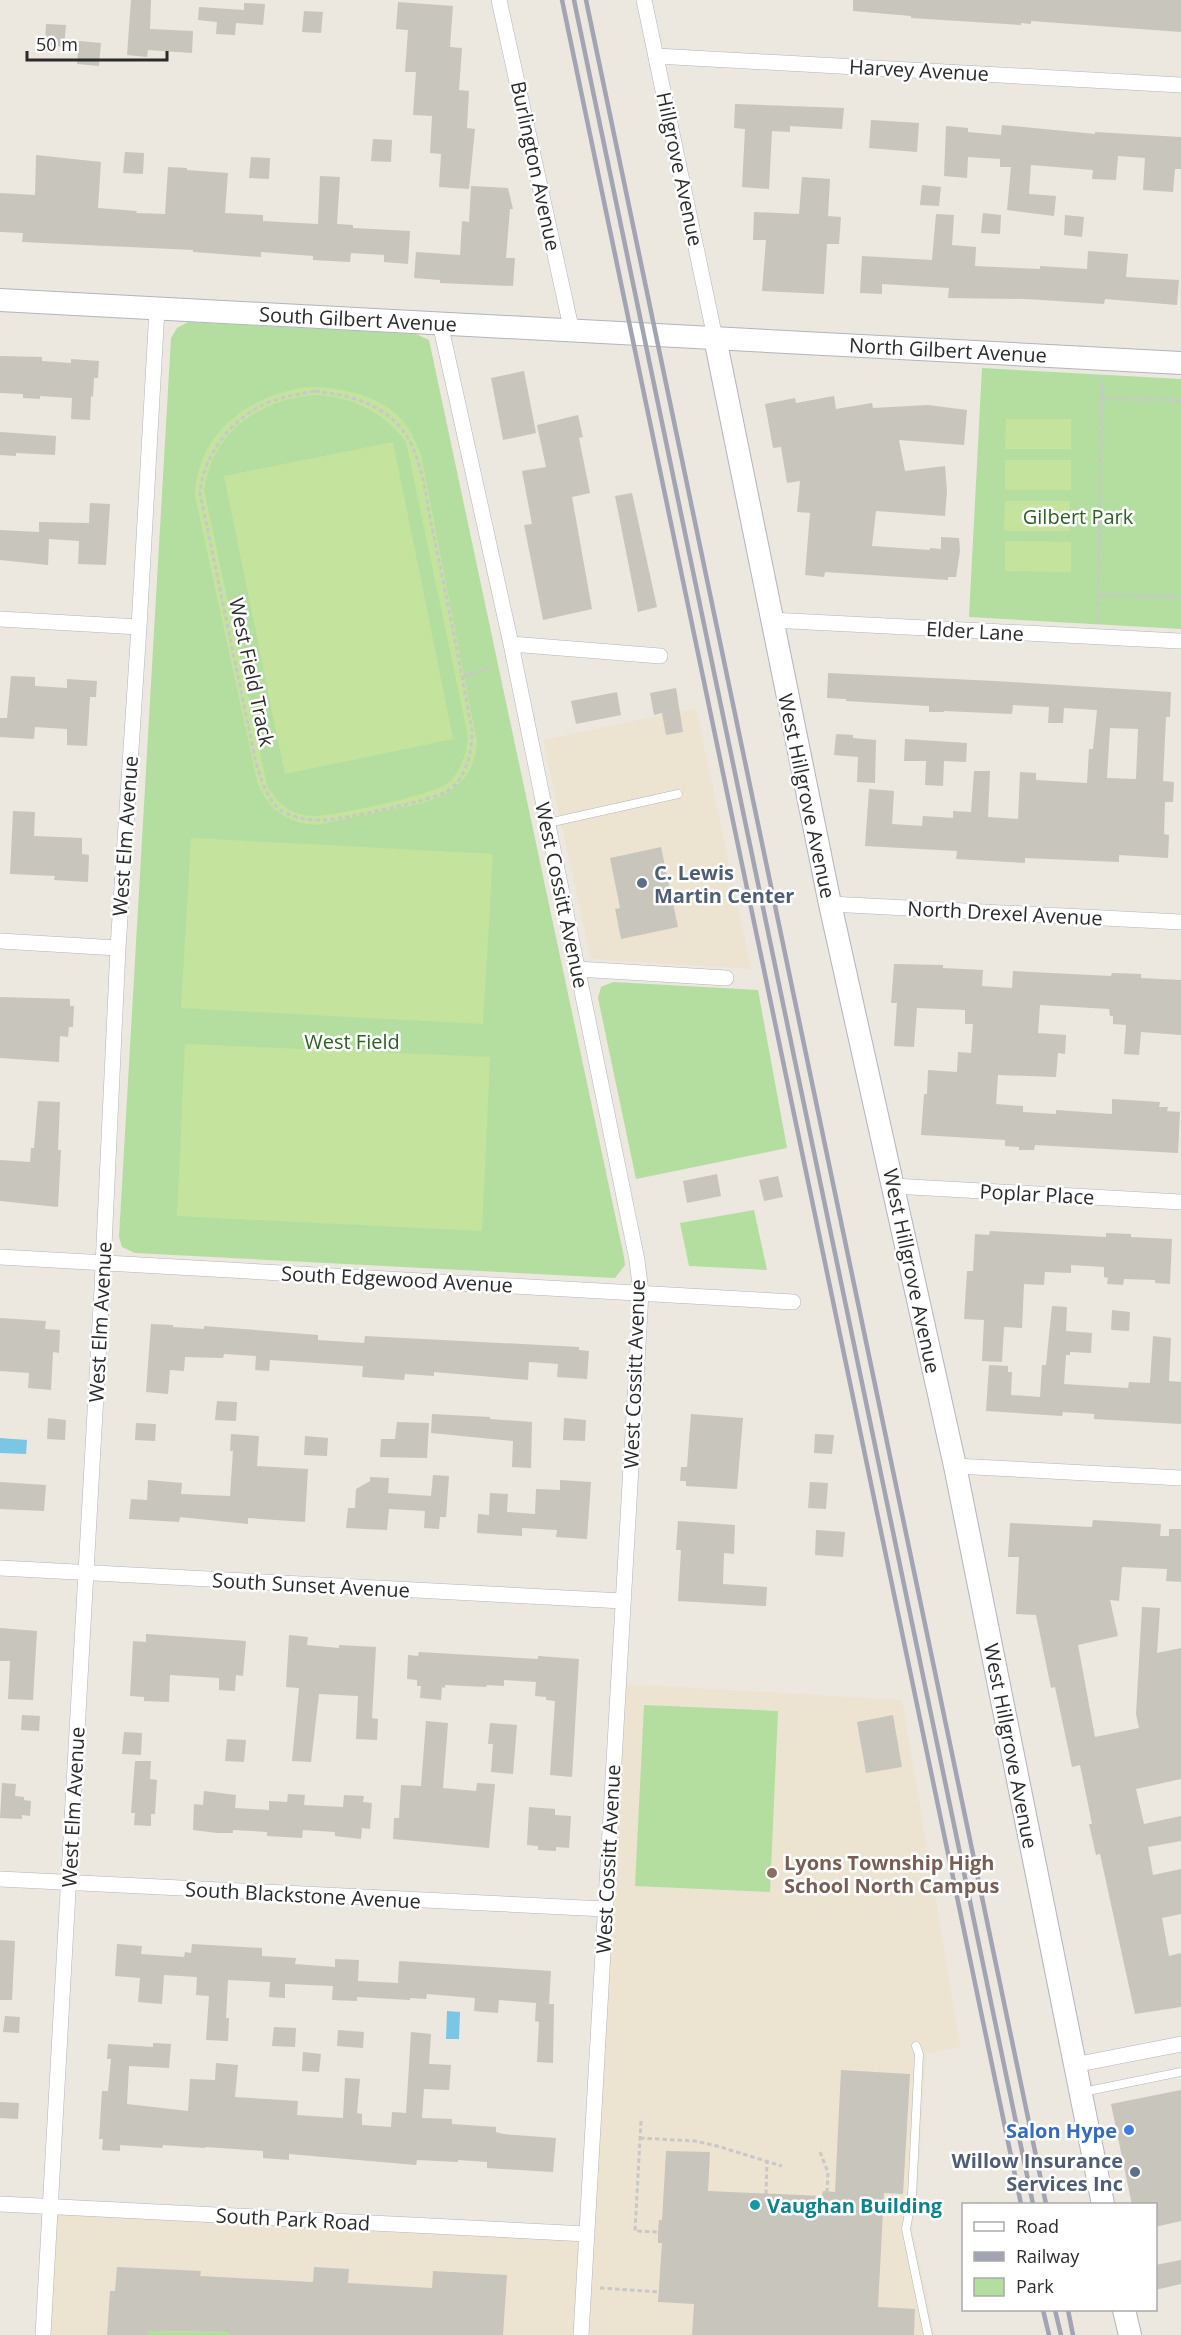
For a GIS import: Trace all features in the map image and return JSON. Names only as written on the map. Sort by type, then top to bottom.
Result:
[{"type":"street","name":"Burlington Avenue","points":[[499,0],[572,332]]},
{"type":"street","name":"Hillgrove Avenue","points":[[644,0],[716,338]]},
{"type":"street","name":"Harvey Avenue","points":[[656,56],[1181,85]]},
{"type":"street","name":"South Gilbert Avenue","points":[[0,300],[716,338]]},
{"type":"street","name":"West Elm Avenue","points":[[43,2335],[104,1262],[118,948],[157,309]]},
{"type":"street","name":"West Cossitt Avenue","points":[[440,323],[548,823],[637,1260],[640,1293],[581,2335]]},
{"type":"street","name":"North Gilbert Avenue","points":[[716,338],[1181,363]]},
{"type":"street","name":"West Hillgrove Avenue","points":[[716,338],[830,904],[955,1466],[1103,2203]]},
{"type":"street","points":[[0,619],[139,627]]},
{"type":"street","name":"Elder Lane","points":[[771,620],[1179,641]]},
{"type":"street","points":[[511,644],[660,656]]},
{"type":"street","name":"North Drexel Avenue","points":[[830,904],[1181,921]]},
{"type":"street","points":[[0,941],[118,948]]},
{"type":"street","points":[[578,969],[726,978]]},
{"type":"street","name":"Poplar Place","points":[[893,1186],[1181,1202]]},
{"type":"street","name":"South Edgewood Avenue","points":[[0,1257],[793,1302]]},
{"type":"street","points":[[955,1466],[1181,1478]]},
{"type":"street","name":"South Sunset Avenue","points":[[0,1568],[623,1601]]},
{"type":"street","name":"South Blackstone Avenue","points":[[0,1880],[605,1909]]},
{"type":"street","points":[[1074,2065],[1181,2044]]},
{"type":"street","name":"South Park Road","points":[[0,2204],[587,2234]]},
{"type":"street","points":[[1124,2311],[1130,2335]]},
{"type":"lane","points":[[548,823],[678,794]]},
{"type":"lane","points":[[916,2046],[919,2054],[912,2196],[906,2229],[928,2335]]},
{"type":"lane","points":[[1079,2093],[1181,2072]]},
{"type":"path","points":[[1098,638],[1102,359]]},
{"type":"path","name":"West Field Track","points":[[315,391],[364,401],[385,413],[400,427],[410,440],[417,459],[462,676],[472,730],[472,747],[462,772],[447,791],[394,806],[327,820],[311,819],[283,812],[271,801],[256,763],[200,493],[201,480],[208,461],[228,431],[248,414],[265,404],[288,396],[315,391]]},
{"type":"path","points":[[1101,397],[1136,401],[1166,399],[1181,401]]},
{"type":"path","points":[[1099,595],[1181,597]]},
{"type":"path","points":[[462,676],[490,668]]},
{"type":"path","points":[[641,2121],[635,2231],[658,2232]]},
{"type":"path","points":[[640,2138],[717,2146],[782,2166]]},
{"type":"path","points":[[820,2152],[828,2172],[827,2192]]},
{"type":"path","points":[[766,2194],[767,2162]]},
{"type":"path","points":[[600,2288],[659,2292]]},
{"type":"shaded area","points":[[696,708],[751,969],[591,959],[543,740]]},
{"type":"shaded area","name":"Lyons Township High School North Campus","points":[[623,1684],[902,1700],[960,2047],[927,2054],[923,2094],[917,2206],[912,2227],[935,2335],[48,2335],[54,2214],[591,2239]]},
{"type":"green space","name":"West Field","points":[[188,322],[416,334],[429,340],[624,1257],[625,1265],[615,1278],[135,1253],[122,1247],[119,1237],[171,338],[177,328]]},
{"type":"green space","name":"Gilbert Park","points":[[982,368],[1181,379],[1181,629],[969,617]]},
{"type":"green space","points":[[306,387],[319,387],[359,394],[395,412],[409,430],[421,455],[477,742],[472,765],[467,774],[461,782],[445,794],[423,803],[316,825],[296,821],[279,813],[266,799],[257,781],[195,496],[198,474],[205,454],[216,436],[246,409],[264,399]],"holes":[[[318,395],[344,399],[367,408],[388,422],[406,442],[468,736],[462,763],[455,776],[445,785],[382,804],[341,813],[313,816],[291,811],[276,798],[267,785],[204,490],[209,469],[217,451],[243,422],[277,403]]]},
{"type":"green space","points":[[1006,419],[1071,419],[1071,449],[1005,449]]},
{"type":"green space","points":[[393,442],[453,739],[285,774],[224,476]]},
{"type":"green space","points":[[1005,460],[1071,460],[1071,490],[1005,490]]},
{"type":"green space","points":[[1005,501],[1070,501],[1070,531],[1004,531]]},
{"type":"green space","points":[[1005,541],[1071,542],[1071,572],[1005,571]]},
{"type":"green space","points":[[191,838],[493,854],[483,1024],[181,1008]]},
{"type":"green space","points":[[613,982],[758,990],[787,1148],[636,1179],[598,998],[601,987]]},
{"type":"green space","points":[[185,1044],[490,1057],[482,1231],[177,1216]]},
{"type":"green space","points":[[754,1210],[767,1270],[689,1266],[680,1223]]},
{"type":"green space","points":[[644,1705],[778,1711],[770,1892],[635,1886]]},
{"type":"green space","points":[[148,2331],[229,2332],[229,2335],[148,2335]]},
{"type":"water","points":[[0,1438],[27,1440],[26,1454],[0,1453]]},
{"type":"water","points":[[447,2011],[460,2012],[459,2039],[446,2039]]},
{"type":"building","points":[[131,0],[151,0],[150,29],[193,31],[192,53],[148,50],[147,57],[127,55]]},
{"type":"building","points":[[853,0],[1181,0],[1181,32],[1031,21],[1031,24],[1021,23],[1021,25],[911,18],[911,16],[853,11]]},
{"type":"building","points":[[398,2],[453,6],[450,47],[462,48],[459,90],[469,91],[467,128],[475,129],[469,189],[439,187],[441,154],[430,153],[432,116],[413,115],[416,72],[405,72],[408,30],[396,29]]},
{"type":"building","points":[[244,3],[265,4],[263,25],[236,23],[235,35],[216,34],[217,22],[198,20],[199,7],[244,10]]},
{"type":"building","points":[[304,11],[323,12],[321,33],[302,32]]},
{"type":"building","points":[[46,24],[66,25],[64,47],[45,45]]},
{"type":"building","points":[[79,41],[101,43],[99,66],[77,64]]},
{"type":"building","points":[[735,104],[844,108],[842,129],[790,126],[790,132],[772,131],[769,189],[742,187],[745,129],[734,128]]},
{"type":"building","points":[[871,120],[919,123],[917,152],[869,148]]},
{"type":"building","points":[[1002,125],[1095,134],[1095,132],[1181,137],[1181,169],[1175,169],[1173,192],[1143,190],[1145,158],[1118,156],[1116,180],[1092,179],[1093,170],[1031,165],[1029,194],[1056,196],[1054,216],[1007,210],[1011,167],[1000,167],[1000,159],[968,157],[967,178],[944,176],[946,126],[968,128],[968,132],[1001,135]]},
{"type":"building","points":[[373,139],[392,140],[391,162],[371,161]]},
{"type":"building","points":[[125,152],[144,153],[143,174],[123,173]]},
{"type":"building","points":[[36,155],[101,162],[98,208],[137,211],[136,213],[165,214],[168,167],[187,168],[187,170],[228,173],[225,213],[263,215],[263,221],[318,224],[320,176],[340,177],[337,224],[353,225],[353,228],[410,231],[408,264],[384,262],[384,255],[351,253],[350,262],[313,260],[313,256],[261,252],[261,257],[193,252],[193,250],[22,242],[23,233],[0,232],[0,193],[35,195]]},
{"type":"building","points":[[251,157],[270,158],[269,179],[249,178]]},
{"type":"building","points":[[802,177],[830,179],[828,216],[841,217],[839,244],[827,244],[824,294],[762,291],[766,240],[753,240],[754,212],[799,214]]},
{"type":"building","points":[[922,185],[941,187],[939,206],[920,205]]},
{"type":"building","points":[[471,186],[508,188],[513,209],[510,209],[506,258],[515,258],[513,286],[440,283],[440,280],[414,278],[416,252],[460,255],[462,221],[469,222]]},
{"type":"building","points":[[983,213],[1001,215],[1000,234],[981,233]]},
{"type":"building","points":[[936,214],[954,215],[952,245],[976,247],[975,266],[1087,269],[1088,251],[1128,254],[1126,277],[1179,280],[1177,305],[1105,299],[1104,304],[1026,299],[948,298],[949,288],[882,284],[882,294],[860,293],[862,256],[932,260]]},
{"type":"building","points":[[1065,215],[1084,217],[1082,237],[1064,235]]},
{"type":"building","points":[[0,356],[42,357],[42,361],[71,363],[71,359],[99,361],[98,378],[94,378],[93,397],[91,396],[90,420],[71,419],[72,398],[40,396],[40,399],[23,398],[23,394],[0,393]]},
{"type":"building","points":[[524,371],[536,433],[503,440],[491,378]]},
{"type":"building","points":[[834,396],[836,409],[872,403],[873,408],[928,405],[967,410],[964,445],[899,440],[905,471],[945,466],[947,491],[945,516],[876,511],[872,546],[941,549],[941,537],[959,538],[960,551],[956,577],[948,577],[948,580],[825,572],[824,577],[805,575],[810,513],[797,512],[800,481],[787,483],[781,447],[773,448],[765,404],[795,398],[796,403]]},
{"type":"building","points":[[578,415],[583,437],[579,438],[590,493],[572,497],[592,609],[543,620],[524,525],[532,524],[522,471],[546,467],[537,425]]},
{"type":"building","points":[[0,432],[56,436],[55,455],[16,453],[16,456],[0,455]]},
{"type":"building","points":[[632,493],[657,607],[638,612],[615,496]]},
{"type":"building","points":[[90,503],[110,504],[106,565],[78,564],[79,541],[49,539],[48,565],[0,560],[0,530],[39,532],[39,522],[89,523]]},
{"type":"building","points":[[828,673],[1171,692],[1170,717],[1166,717],[1163,781],[1174,782],[1173,802],[1165,802],[1164,834],[1169,835],[1168,858],[1119,855],[1119,862],[1025,858],[1025,863],[956,859],[957,851],[865,846],[869,789],[894,791],[892,824],[922,826],[923,816],[953,818],[953,811],[971,812],[974,771],[990,771],[988,817],[1018,819],[1020,772],[1036,773],[1036,780],[1087,783],[1089,749],[1093,749],[1097,710],[1064,708],[1063,723],[1048,723],[1049,707],[1013,705],[1012,714],[929,712],[929,706],[827,698]],"holes":[[[1110,728],[1138,729],[1136,779],[1107,778]]]},
{"type":"building","points":[[11,676],[35,677],[35,686],[67,688],[67,679],[97,681],[96,697],[90,697],[87,746],[67,745],[67,729],[35,727],[34,739],[0,737],[0,718],[7,718]]},
{"type":"building","points":[[676,688],[683,732],[666,735],[662,713],[654,715],[650,693]]},
{"type":"building","points":[[617,692],[621,715],[576,724],[571,701]]},
{"type":"building","points":[[836,734],[876,740],[875,783],[857,782],[858,757],[834,755]]},
{"type":"building","points":[[905,739],[967,743],[966,762],[944,761],[943,786],[925,785],[926,761],[904,761]]},
{"type":"building","points":[[13,811],[35,812],[34,836],[82,838],[82,854],[89,855],[88,882],[54,880],[55,876],[10,874]]},
{"type":"building","name":"C. Lewis Martin Center","points":[[661,847],[678,927],[621,939],[615,909],[620,908],[610,858]]},
{"type":"building","points":[[894,964],[943,965],[943,968],[983,970],[982,986],[1012,988],[1013,971],[1111,976],[1112,973],[1141,974],[1141,978],[1181,980],[1181,1035],[1141,1032],[1139,1055],[1124,1054],[1126,1025],[1113,1024],[1113,1016],[1110,1016],[1109,1009],[1040,1005],[1038,1033],[1066,1035],[1065,1054],[1058,1053],[1056,1077],[998,1075],[996,1104],[1023,1106],[1023,1112],[1056,1114],[1056,1110],[1112,1114],[1112,1099],[1160,1102],[1159,1107],[1168,1107],[1167,1111],[1180,1112],[1178,1153],[1035,1145],[1034,1150],[1019,1150],[1019,1147],[1005,1146],[1005,1140],[921,1135],[928,1070],[957,1072],[958,1052],[971,1053],[973,1024],[965,1024],[965,1010],[917,1008],[914,1047],[894,1046],[897,1003],[891,1003]]},
{"type":"building","points":[[0,997],[70,999],[70,1006],[74,1006],[73,1027],[69,1027],[68,1037],[60,1036],[59,1062],[0,1058]]},
{"type":"building","points":[[38,1101],[60,1102],[58,1150],[61,1150],[58,1207],[0,1201],[0,1160],[30,1162],[31,1148],[34,1148]]},
{"type":"building","points":[[717,1174],[721,1196],[687,1203],[683,1181]]},
{"type":"building","points":[[778,1176],[783,1197],[764,1201],[759,1180]]},
{"type":"building","points":[[990,1231],[1106,1237],[1106,1233],[1131,1234],[1131,1237],[1172,1239],[1170,1284],[1155,1283],[1155,1280],[1124,1279],[1123,1285],[1107,1284],[1108,1278],[1104,1277],[1104,1267],[1071,1265],[1071,1273],[1045,1272],[1044,1285],[1024,1284],[1022,1328],[1004,1327],[1002,1362],[982,1361],[984,1320],[964,1319],[967,1271],[973,1271],[975,1234],[989,1235]]},
{"type":"building","points":[[1052,1306],[1067,1307],[1066,1331],[1092,1333],[1091,1353],[1070,1352],[1070,1355],[1066,1355],[1064,1384],[1128,1388],[1129,1382],[1150,1383],[1153,1336],[1171,1338],[1169,1381],[1181,1382],[1181,1424],[1094,1419],[1094,1414],[1063,1412],[1062,1416],[986,1411],[989,1365],[1008,1366],[1008,1372],[1012,1372],[1011,1395],[1040,1397],[1042,1365],[1046,1365]]},
{"type":"building","points":[[1112,1310],[1130,1312],[1129,1331],[1111,1330]]},
{"type":"building","points":[[0,1318],[46,1321],[45,1329],[60,1330],[59,1353],[53,1352],[51,1390],[28,1388],[29,1373],[0,1371]]},
{"type":"building","points":[[151,1324],[318,1335],[318,1340],[364,1343],[365,1336],[579,1347],[579,1350],[589,1351],[587,1379],[557,1377],[558,1364],[529,1362],[528,1380],[434,1372],[434,1376],[405,1374],[404,1380],[362,1377],[363,1366],[270,1360],[269,1371],[255,1370],[256,1356],[224,1354],[223,1358],[185,1357],[184,1371],[170,1370],[168,1394],[146,1392]]},
{"type":"building","points":[[217,1401],[237,1402],[236,1421],[215,1420]]},
{"type":"building","points":[[432,1414],[532,1422],[531,1468],[512,1467],[513,1441],[431,1433]]},
{"type":"building","points":[[691,1414],[743,1418],[737,1489],[686,1486],[686,1481],[680,1481],[681,1467],[687,1467]]},
{"type":"building","points":[[48,1418],[66,1420],[65,1440],[47,1439]]},
{"type":"building","points":[[564,1418],[586,1420],[585,1441],[563,1440]]},
{"type":"building","points":[[397,1422],[429,1423],[427,1458],[380,1457],[381,1439],[395,1439]]},
{"type":"building","points":[[136,1423],[156,1424],[155,1441],[135,1440]]},
{"type":"building","points":[[231,1434],[259,1436],[257,1466],[308,1469],[305,1522],[248,1518],[248,1524],[180,1517],[179,1522],[129,1519],[131,1499],[147,1500],[148,1480],[182,1483],[181,1494],[230,1496],[233,1451],[230,1451]]},
{"type":"building","points":[[815,1434],[834,1435],[832,1454],[814,1453]]},
{"type":"building","points":[[305,1436],[328,1438],[327,1456],[304,1455]]},
{"type":"building","points":[[433,1475],[449,1476],[446,1517],[440,1517],[439,1529],[424,1528],[425,1511],[389,1509],[387,1530],[346,1528],[348,1508],[355,1508],[356,1489],[370,1481],[370,1477],[389,1478],[388,1493],[431,1496]]},
{"type":"building","points":[[560,1480],[591,1482],[587,1539],[556,1537],[557,1530],[522,1528],[522,1536],[477,1533],[478,1514],[489,1515],[490,1493],[508,1494],[507,1512],[535,1514],[536,1489],[560,1490]]},
{"type":"building","points":[[0,1482],[46,1485],[44,1511],[0,1509]]},
{"type":"building","points":[[810,1482],[828,1483],[826,1509],[808,1508]]},
{"type":"building","points":[[1093,1520],[1161,1524],[1160,1536],[1169,1536],[1169,1529],[1181,1529],[1181,1582],[1166,1581],[1167,1569],[1122,1567],[1119,1601],[1110,1600],[1118,1636],[1078,1645],[1095,1737],[1139,1728],[1136,1714],[1142,1607],[1160,1608],[1157,1653],[1181,1648],[1181,1779],[1136,1789],[1144,1824],[1181,1816],[1181,1841],[1148,1847],[1153,1875],[1181,1869],[1181,1914],[1162,1918],[1169,1956],[1181,1953],[1181,2007],[1135,2014],[1100,1854],[1096,1855],[1089,1824],[1092,1824],[1080,1765],[1072,1767],[1055,1687],[1051,1688],[1036,1615],[1016,1614],[1019,1557],[1008,1557],[1010,1523],[1092,1527]]},
{"type":"building","points":[[678,1521],[735,1525],[734,1554],[724,1553],[723,1584],[767,1587],[766,1606],[678,1601],[681,1550],[676,1550]]},
{"type":"building","points":[[816,1530],[845,1532],[843,1557],[815,1555]]},
{"type":"building","points":[[0,1628],[37,1631],[33,1700],[8,1699],[10,1661],[0,1661]]},
{"type":"building","points":[[146,1634],[246,1641],[243,1676],[236,1675],[235,1691],[219,1690],[219,1678],[170,1675],[169,1702],[144,1701],[144,1697],[130,1696],[133,1641],[146,1642]]},
{"type":"building","points":[[289,1635],[308,1637],[307,1645],[339,1648],[339,1645],[376,1647],[372,1718],[378,1719],[377,1740],[356,1739],[358,1696],[319,1694],[311,1762],[292,1761],[299,1688],[286,1687]]},
{"type":"building","points":[[419,1652],[579,1659],[572,1777],[550,1775],[555,1701],[535,1696],[536,1682],[504,1680],[504,1686],[487,1685],[486,1687],[445,1685],[445,1688],[442,1687],[441,1700],[420,1698],[421,1686],[417,1686],[417,1680],[407,1679],[408,1655],[418,1656]]},
{"type":"building","points":[[22,1715],[40,1716],[39,1731],[21,1730]]},
{"type":"building","points":[[893,1715],[902,1767],[866,1773],[857,1722]]},
{"type":"building","points":[[426,1721],[448,1723],[443,1788],[476,1791],[477,1783],[495,1784],[489,1848],[393,1839],[394,1818],[399,1818],[401,1785],[421,1786]]},
{"type":"building","points":[[490,1723],[517,1725],[513,1774],[491,1772],[493,1744],[488,1744]]},
{"type":"building","points":[[124,1732],[142,1733],[141,1755],[122,1754]]},
{"type":"building","points":[[227,1739],[246,1740],[244,1762],[225,1761]]},
{"type":"building","points":[[135,1761],[151,1761],[150,1779],[157,1780],[155,1814],[151,1814],[151,1826],[134,1825],[135,1813],[131,1813]]},
{"type":"building","points":[[2,1783],[16,1784],[15,1796],[31,1801],[30,1816],[22,1815],[22,1819],[0,1818]]},
{"type":"building","points":[[204,1791],[236,1795],[235,1808],[269,1810],[269,1801],[287,1802],[288,1794],[305,1795],[304,1805],[343,1807],[344,1795],[364,1796],[363,1802],[372,1803],[370,1829],[362,1828],[361,1839],[335,1836],[335,1832],[303,1830],[302,1838],[267,1836],[267,1832],[233,1830],[233,1833],[217,1833],[193,1830],[194,1804],[203,1805]]},
{"type":"building","points":[[529,1807],[555,1809],[555,1815],[571,1816],[569,1848],[556,1847],[556,1851],[538,1850],[538,1846],[527,1845]]},
{"type":"building","points":[[0,1940],[15,1941],[12,2000],[0,2000]]},
{"type":"building","points":[[117,1944],[142,1946],[141,1954],[184,1957],[185,1952],[191,1953],[192,1944],[262,1948],[262,1956],[296,1958],[295,1964],[335,1967],[335,1959],[359,1960],[358,1981],[398,1983],[399,1961],[551,1971],[549,2004],[554,2004],[553,2063],[537,2062],[539,2022],[535,2021],[536,2003],[499,2000],[498,2013],[474,2011],[475,1998],[427,1994],[426,1999],[357,1997],[357,2001],[332,2000],[333,1986],[285,1984],[285,1998],[269,1997],[270,1982],[228,1980],[226,2018],[229,2018],[228,2041],[206,2040],[209,1996],[196,1995],[197,1977],[164,1975],[162,2004],[138,2002],[140,1978],[115,1976]]},
{"type":"building","points":[[5,2016],[20,2017],[19,2033],[3,2032]]},
{"type":"building","points":[[274,2027],[296,2028],[295,2047],[272,2046]]},
{"type":"building","points":[[338,2030],[364,2032],[363,2048],[337,2046]]},
{"type":"building","points":[[411,2032],[431,2034],[429,2064],[451,2065],[449,2090],[424,2089],[422,2118],[452,2119],[452,2124],[496,2127],[496,2132],[503,2134],[556,2138],[553,2172],[487,2168],[487,2162],[458,2160],[458,2162],[417,2160],[416,2165],[289,2154],[289,2160],[263,2158],[263,2151],[206,2147],[163,2145],[162,2148],[120,2145],[120,2151],[102,2150],[103,2139],[99,2139],[102,2091],[108,2091],[111,2059],[107,2059],[108,2044],[153,2047],[153,2043],[171,2044],[169,2068],[129,2066],[127,2104],[188,2111],[190,2079],[215,2080],[216,2063],[238,2065],[235,2097],[298,2101],[297,2115],[343,2118],[345,2078],[360,2079],[357,2113],[362,2114],[362,2125],[391,2127],[392,2112],[406,2113]]},
{"type":"building","points":[[303,2052],[321,2054],[319,2072],[302,2071]]},
{"type":"building","name":"Vaughan Building","points":[[841,2070],[910,2074],[903,2194],[884,2193],[878,2307],[915,2309],[914,2335],[692,2335],[694,2304],[658,2302],[662,2243],[658,2243],[658,2232],[659,2220],[662,2220],[666,2151],[710,2152],[708,2191],[822,2196],[823,2191],[835,2192]]},
{"type":"building","points":[[1181,2090],[1181,2221],[1157,2227],[1157,2203],[1132,2203],[1111,2104]]},
{"type":"building","points":[[0,2102],[19,2103],[18,2119],[0,2118]]},
{"type":"building","points":[[1181,2260],[1181,2284],[1157,2290],[1157,2265]]},
{"type":"building","points":[[117,2267],[201,2271],[200,2276],[313,2282],[314,2267],[349,2269],[348,2283],[432,2288],[433,2271],[507,2275],[503,2335],[229,2335],[229,2332],[148,2331],[148,2335],[107,2335],[110,2291],[115,2291]]},
{"type":"railway","points":[[562,0],[1021,2203]]},
{"type":"railway","points":[[574,0],[1033,2203]]},
{"type":"railway","points":[[586,0],[1046,2203]]},
{"type":"railway","points":[[1043,2311],[1049,2335]]},
{"type":"railway","points":[[1055,2311],[1061,2335]]},
{"type":"railway","points":[[1068,2311],[1073,2335]]},
{"type":"place","name":"C. Lewis Martin Center","points":[[642,883]]},
{"type":"place","name":"Lyons Township High School North Campus","points":[[772,1873]]},
{"type":"place","name":"Salon Hype","points":[[1129,2130]]},
{"type":"place","name":"Willow Insurance Services Inc","points":[[1135,2172]]},
{"type":"place","name":"Vaughan Building","points":[[755,2205]]}]
